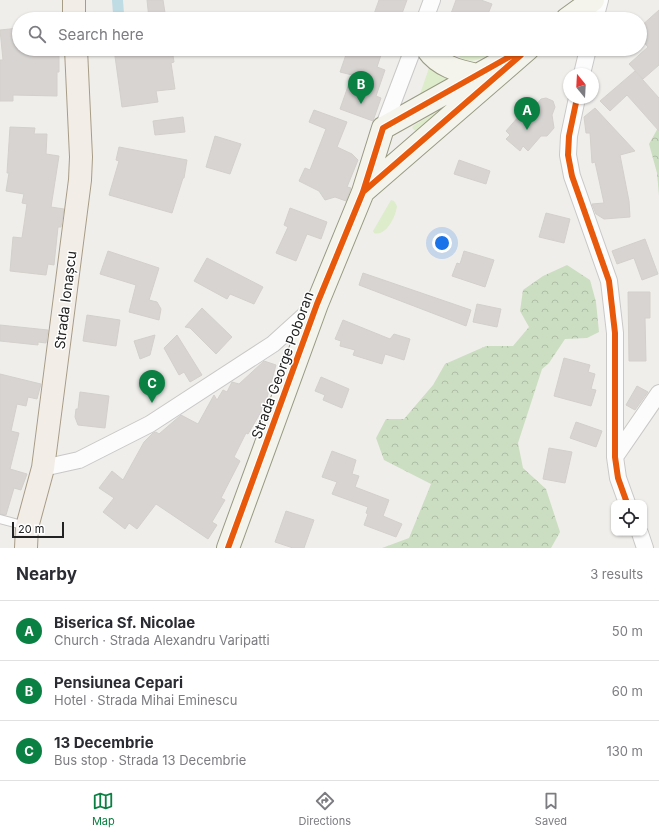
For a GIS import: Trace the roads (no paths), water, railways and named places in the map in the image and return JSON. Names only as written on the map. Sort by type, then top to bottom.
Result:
[{"type":"main road","points":[[74,0],[74,12]]},
{"type":"main road","points":[[573,12],[593,0]]},
{"type":"main road","name":"Strada Ionașcu","points":[[26,548],[27,526],[43,468],[80,180],[81,157],[76,56]]},
{"type":"main road","points":[[435,56],[454,70],[477,75]]},
{"type":"main road","points":[[414,148],[399,141],[383,128],[511,56]]},
{"type":"main road","points":[[363,192],[520,56]]},
{"type":"main road","name":"Strada George Poboran","points":[[228,548],[317,304],[363,192],[383,128]]},
{"type":"main road","points":[[19,548],[27,526]]},
{"type":"street","points":[[428,12],[432,0]]},
{"type":"street","points":[[597,12],[600,0]]},
{"type":"street","points":[[383,128],[410,56]]},
{"type":"street","points":[[583,68],[586,56]]},
{"type":"street","points":[[576,104],[569,136],[568,155],[572,176],[609,281],[615,333],[615,457],[618,478],[626,500]]},
{"type":"street","points":[[43,468],[79,460],[150,424],[273,344],[317,304]]},
{"type":"street","points":[[615,457],[659,393]]},
{"type":"street","points":[[641,536],[645,548]]},
{"type":"lane","points":[[0,519],[27,526]]},
{"type":"water","points":[[112,0],[123,0],[124,12],[113,12]]},
{"type":"place","name":"Pensiunea Cepari","points":[[361,104]]},
{"type":"place","name":"Biserica Sf. Nicolae","points":[[527,130]]},
{"type":"place","name":"13 Decembrie","points":[[152,403]]}]
